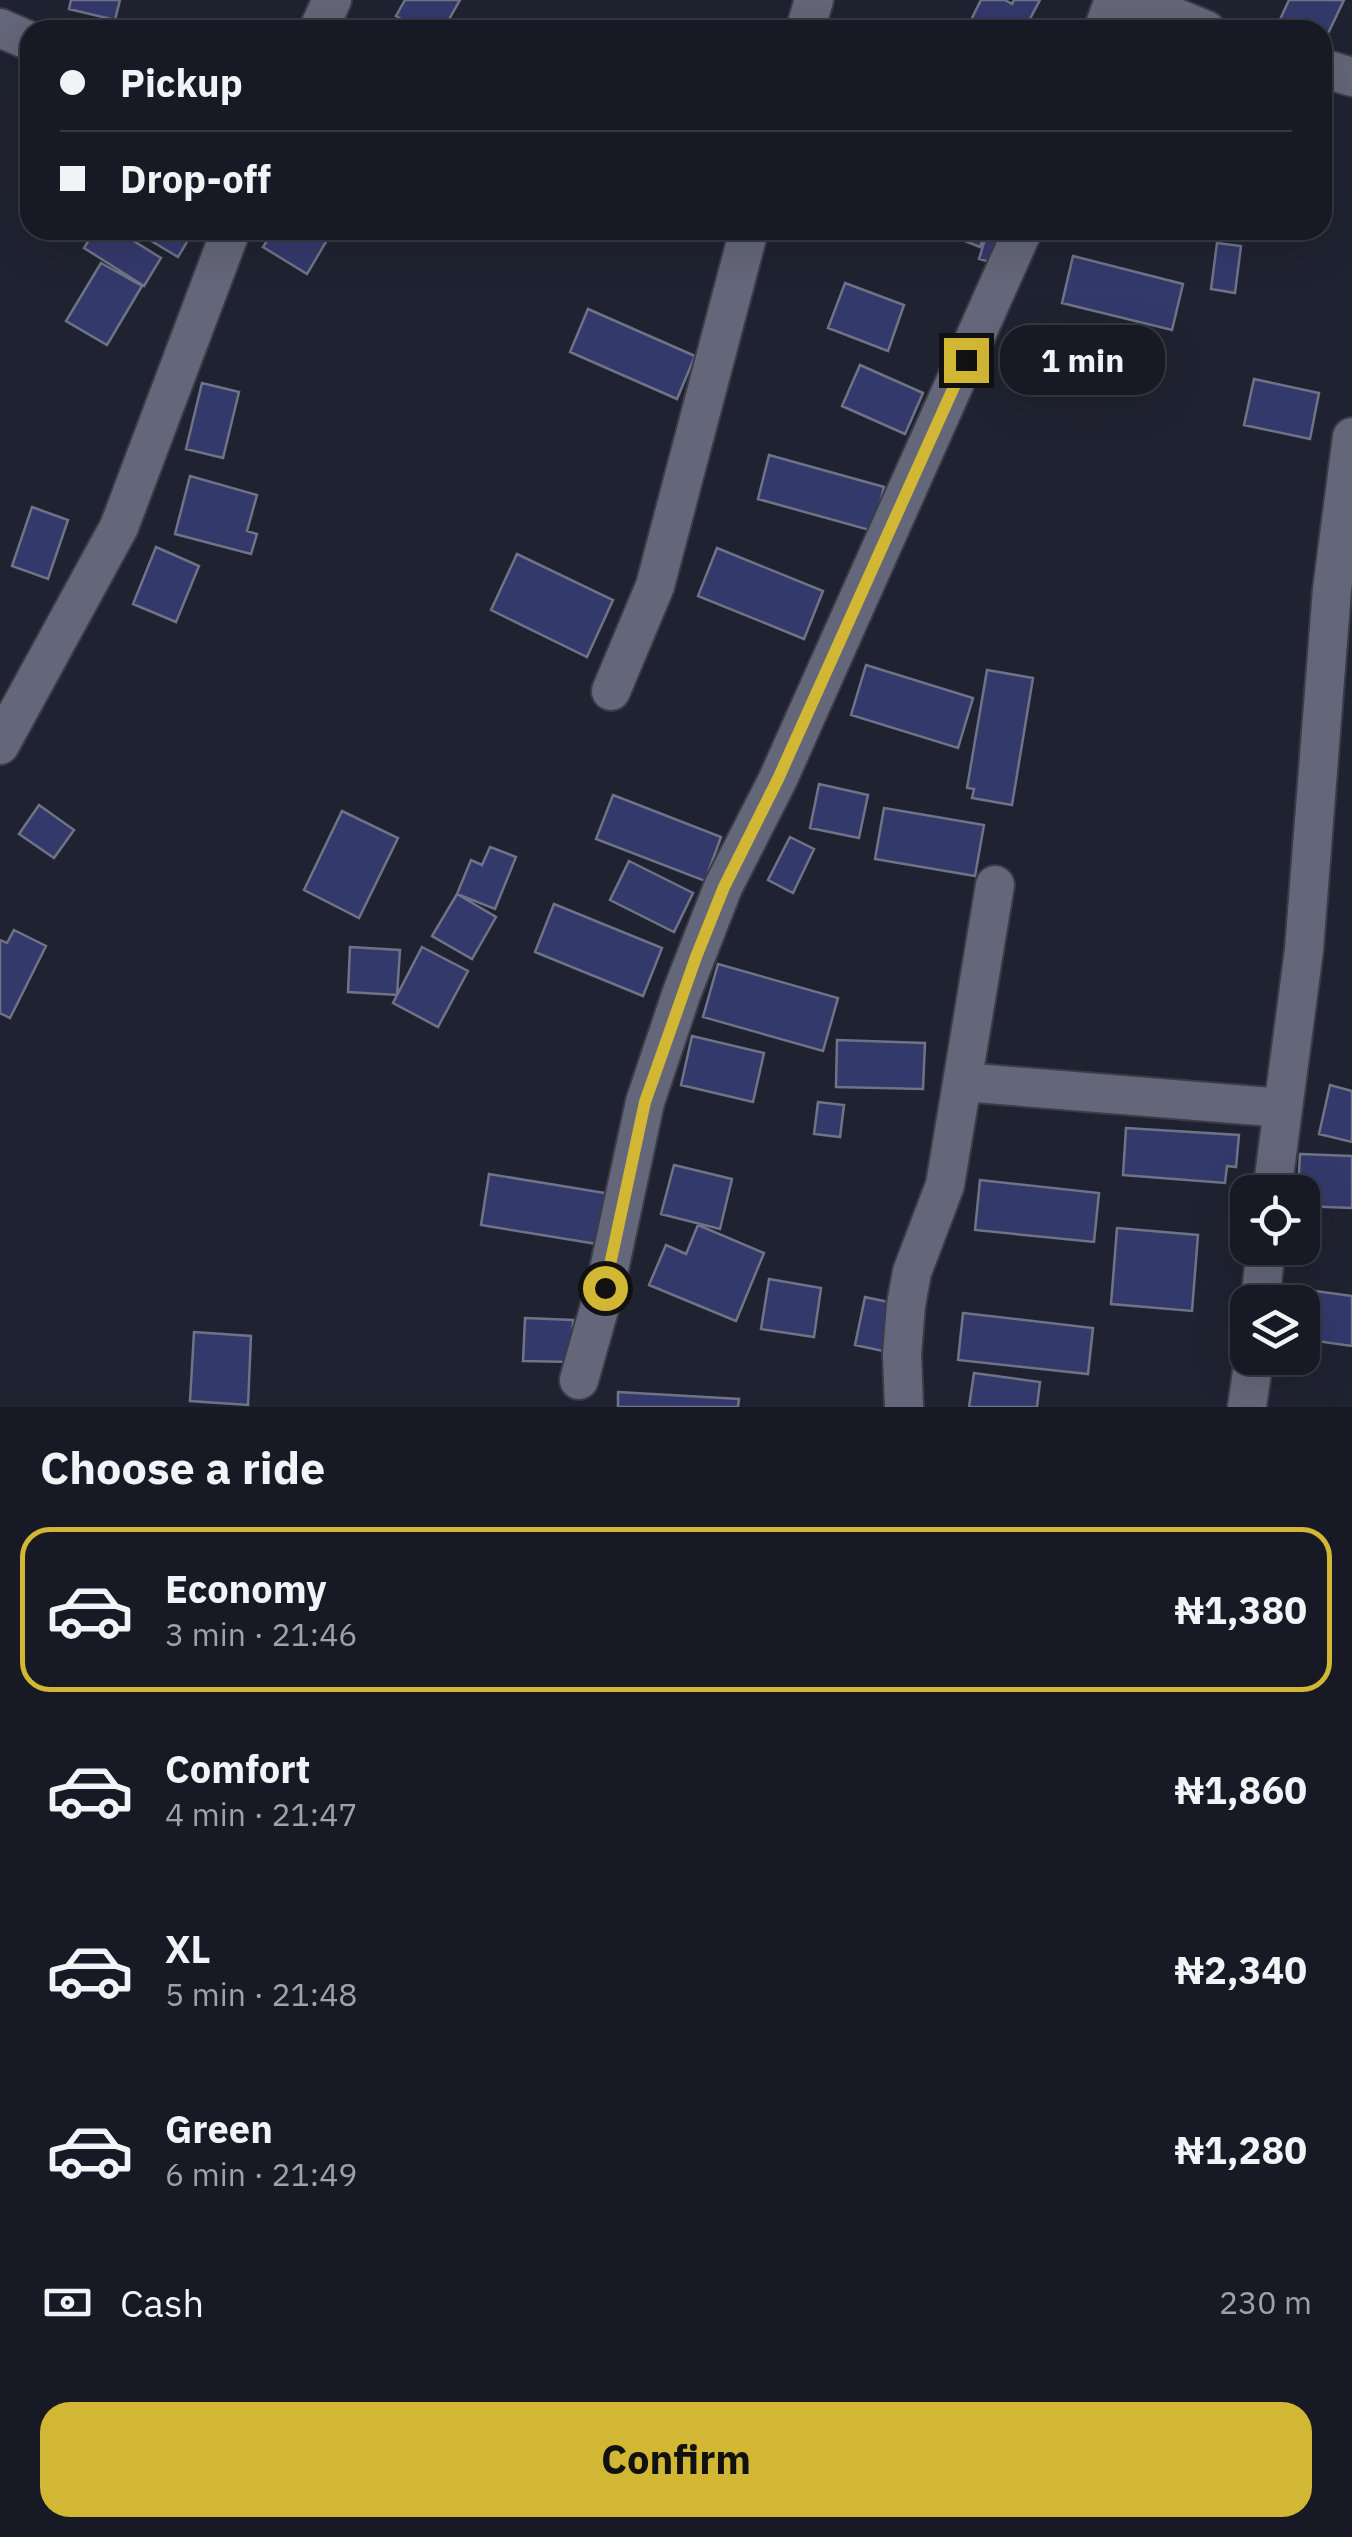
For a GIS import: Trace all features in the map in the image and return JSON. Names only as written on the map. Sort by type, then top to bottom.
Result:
[{"type":"street","points":[[1133,0],[1182,20]]},
{"type":"street","points":[[0,746],[119,526],[227,240]]},
{"type":"street","points":[[611,691],[655,586],[747,240]]},
{"type":"street","points":[[579,1380],[605,1288],[645,1102],[696,957],[724,887],[778,779],[1020,240]]},
{"type":"street","points":[[1274,1175],[1304,950],[1332,590],[1352,437]]},
{"type":"street","points":[[904,1407],[902,1354],[906,1306],[912,1272],[945,1184],[995,884]]},
{"type":"street","points":[[963,1082],[1282,1108]]},
{"type":"street","points":[[1247,1407],[1252,1375]]},
{"type":"building","points":[[71,0],[120,0],[115,20],[69,9]]},
{"type":"building","points":[[405,0],[460,0],[449,20],[403,20],[396,16]]},
{"type":"building","points":[[981,0],[1005,0],[1012,4],[1014,0],[1040,0],[1029,20],[971,20]]},
{"type":"building","points":[[1289,0],[1344,0],[1332,25],[1332,20],[1280,20]]},
{"type":"building","points":[[89,240],[132,240],[161,258],[144,286],[84,248]]},
{"type":"building","points":[[150,240],[187,242],[178,257]]},
{"type":"building","points":[[268,240],[327,240],[307,274],[263,247]]},
{"type":"building","points":[[963,240],[983,240],[980,247]]},
{"type":"building","points":[[985,240],[1008,242],[1001,265],[979,259]]},
{"type":"building","points":[[1217,243],[1241,246],[1235,293],[1211,289]]},
{"type":"building","points":[[1073,256],[1183,284],[1172,330],[1062,303]]},
{"type":"building","points":[[101,263],[142,286],[107,345],[66,321]]},
{"type":"building","points":[[845,283],[904,305],[888,351],[828,328]]},
{"type":"building","points":[[588,309],[695,356],[677,399],[570,352]]},
{"type":"building","points":[[860,365],[923,393],[905,434],[842,406]]},
{"type":"building","points":[[1254,379],[1319,393],[1310,439],[1244,425]]},
{"type":"building","points":[[202,383],[239,392],[223,458],[186,449]]},
{"type":"building","points":[[769,455],[884,487],[873,531],[758,499]]},
{"type":"building","points":[[190,476],[257,495],[247,531],[257,534],[251,554],[175,534]]},
{"type":"building","points":[[32,507],[68,520],[48,579],[12,566]]},
{"type":"building","points":[[156,547],[199,566],[176,622],[133,604]]},
{"type":"building","points":[[717,548],[823,591],[804,639],[698,596]]},
{"type":"building","points":[[517,554],[613,600],[587,657],[491,610]]},
{"type":"building","points":[[866,665],[973,698],[958,748],[851,715]]},
{"type":"building","points":[[987,670],[1033,678],[1012,805],[972,798],[974,789],[967,788]]},
{"type":"building","points":[[819,784],[868,795],[859,838],[810,828]]},
{"type":"building","points":[[613,795],[721,837],[705,881],[596,839]]},
{"type":"building","points":[[39,805],[74,830],[54,858],[19,834]]},
{"type":"building","points":[[884,808],[984,825],[975,876],[875,859]]},
{"type":"building","points":[[342,811],[398,838],[359,918],[304,890]]},
{"type":"building","points":[[790,837],[814,849],[793,893],[768,880]]},
{"type":"building","points":[[490,847],[516,857],[495,909],[457,894],[471,860],[482,865]]},
{"type":"building","points":[[629,861],[693,893],[674,932],[610,900]]},
{"type":"building","points":[[457,894],[496,917],[472,959],[432,936]]},
{"type":"building","points":[[554,904],[662,948],[643,996],[535,952]]},
{"type":"building","points":[[14,930],[46,946],[10,1018],[0,1013],[0,940],[7,943]]},
{"type":"building","points":[[350,947],[400,950],[397,995],[348,992]]},
{"type":"building","points":[[422,947],[468,971],[438,1027],[393,1003]]},
{"type":"building","points":[[718,964],[838,998],[823,1051],[703,1017]]},
{"type":"building","points":[[692,1036],[764,1053],[753,1102],[681,1085]]},
{"type":"building","points":[[837,1040],[925,1043],[923,1089],[836,1087]]},
{"type":"building","points":[[1330,1085],[1352,1091],[1352,1142],[1319,1134]]},
{"type":"building","points":[[818,1102],[844,1105],[840,1137],[814,1134]]},
{"type":"building","points":[[1126,1128],[1239,1135],[1236,1167],[1227,1166],[1225,1183],[1123,1175]]},
{"type":"building","points":[[1300,1154],[1352,1156],[1352,1208],[1320,1207],[1320,1175],[1299,1175]]},
{"type":"building","points":[[674,1165],[732,1179],[720,1229],[661,1214]]},
{"type":"building","points":[[489,1174],[611,1194],[603,1245],[481,1225]]},
{"type":"building","points":[[980,1180],[1099,1193],[1094,1242],[975,1230]]},
{"type":"building","points":[[698,1225],[764,1253],[736,1321],[649,1285],[666,1245],[686,1254]]},
{"type":"building","points":[[1117,1228],[1198,1235],[1192,1311],[1111,1304]]},
{"type":"building","points":[[769,1279],[821,1288],[814,1337],[761,1329]]},
{"type":"building","points":[[1320,1292],[1352,1296],[1352,1346],[1320,1342]]},
{"type":"building","points":[[865,1297],[893,1303],[883,1351],[855,1345]]},
{"type":"building","points":[[963,1313],[1093,1328],[1088,1374],[958,1360]]},
{"type":"building","points":[[525,1318],[573,1320],[572,1362],[523,1361]]},
{"type":"building","points":[[194,1332],[251,1336],[248,1405],[190,1401]]},
{"type":"building","points":[[974,1373],[1040,1382],[1037,1407],[969,1407]]},
{"type":"building","points":[[618,1392],[739,1399],[738,1407],[618,1407]]},
{"type":"route","points":[[605,1288],[645,1102],[682,992],[724,887],[778,779],[966,360]]}]
